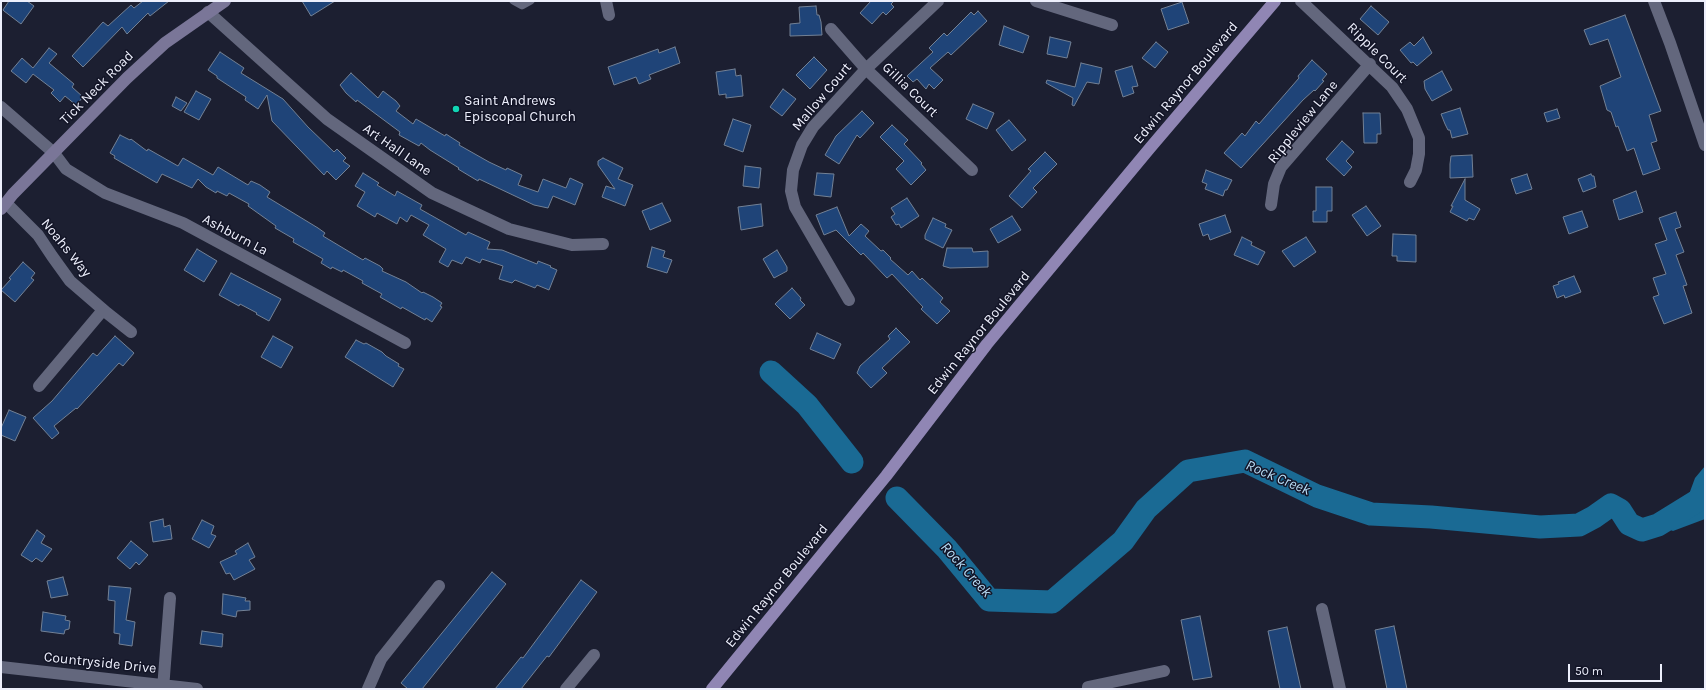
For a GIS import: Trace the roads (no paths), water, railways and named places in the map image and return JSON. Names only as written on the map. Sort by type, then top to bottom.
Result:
[{"type":"main road","name":"Edwin Raynor Boulevard","points":[[712,689],[886,476],[988,344],[1150,148],[1275,1]]},
{"type":"street","name":"Tick Neck Road","points":[[3,206],[127,78],[165,43],[225,1]]},
{"type":"street","points":[[606,1],[609,15]]},
{"type":"street","name":"Mallow Court","points":[[849,300],[796,207],[791,191],[793,170],[806,139],[813,127],[866,69],[938,1]]},
{"type":"street","points":[[1036,1],[1112,24]]},
{"type":"street","name":"Ripple Court","points":[[1301,1],[1370,64],[1392,87],[1407,109],[1419,138],[1419,154],[1416,170],[1410,182]]},
{"type":"street","points":[[1654,1],[1704,138]]},
{"type":"street","name":"Art Hall Lane","points":[[208,12],[327,119],[432,193],[509,229],[572,244],[603,244]]},
{"type":"street","name":"Gillia Court","points":[[831,29],[866,69],[972,170]]},
{"type":"street","name":"Rippleview Lane","points":[[1271,205],[1274,184],[1281,167],[1370,64]]},
{"type":"street","name":"Ashburn La","points":[[1,107],[54,153],[66,169],[105,193],[182,223],[405,343]]},
{"type":"street","name":"Noahs Way","points":[[3,206],[38,235],[70,281],[131,332]]},
{"type":"street","points":[[39,386],[103,310]]},
{"type":"street","points":[[368,689],[381,659],[439,586]]},
{"type":"street","points":[[163,687],[170,598]]},
{"type":"street","points":[[1322,609],[1340,689]]},
{"type":"street","points":[[566,689],[594,655]]},
{"type":"street","name":"Countryside Drive","points":[[1,667],[163,687],[197,689]]},
{"type":"street","points":[[1088,688],[1164,671]]},
{"type":"lane","points":[[513,1],[522,6],[531,1]]},
{"type":"water","points":[[1705,466],[1705,519],[1673,531],[1658,525],[1688,497],[1695,478]]},
{"type":"waterway","name":"Rock Creek","points":[[771,372],[807,405],[852,462]]},
{"type":"waterway","name":"Rock Creek","points":[[897,498],[947,549],[989,600],[1052,602],[1123,541],[1146,509],[1188,471],[1245,461],[1317,496],[1371,514],[1431,517],[1540,527],[1579,525],[1611,505],[1620,510],[1629,524],[1642,530],[1658,525],[1705,496]]},
{"type":"place","name":"Saint Andrews Episcopal Church","points":[[456,109]]}]
